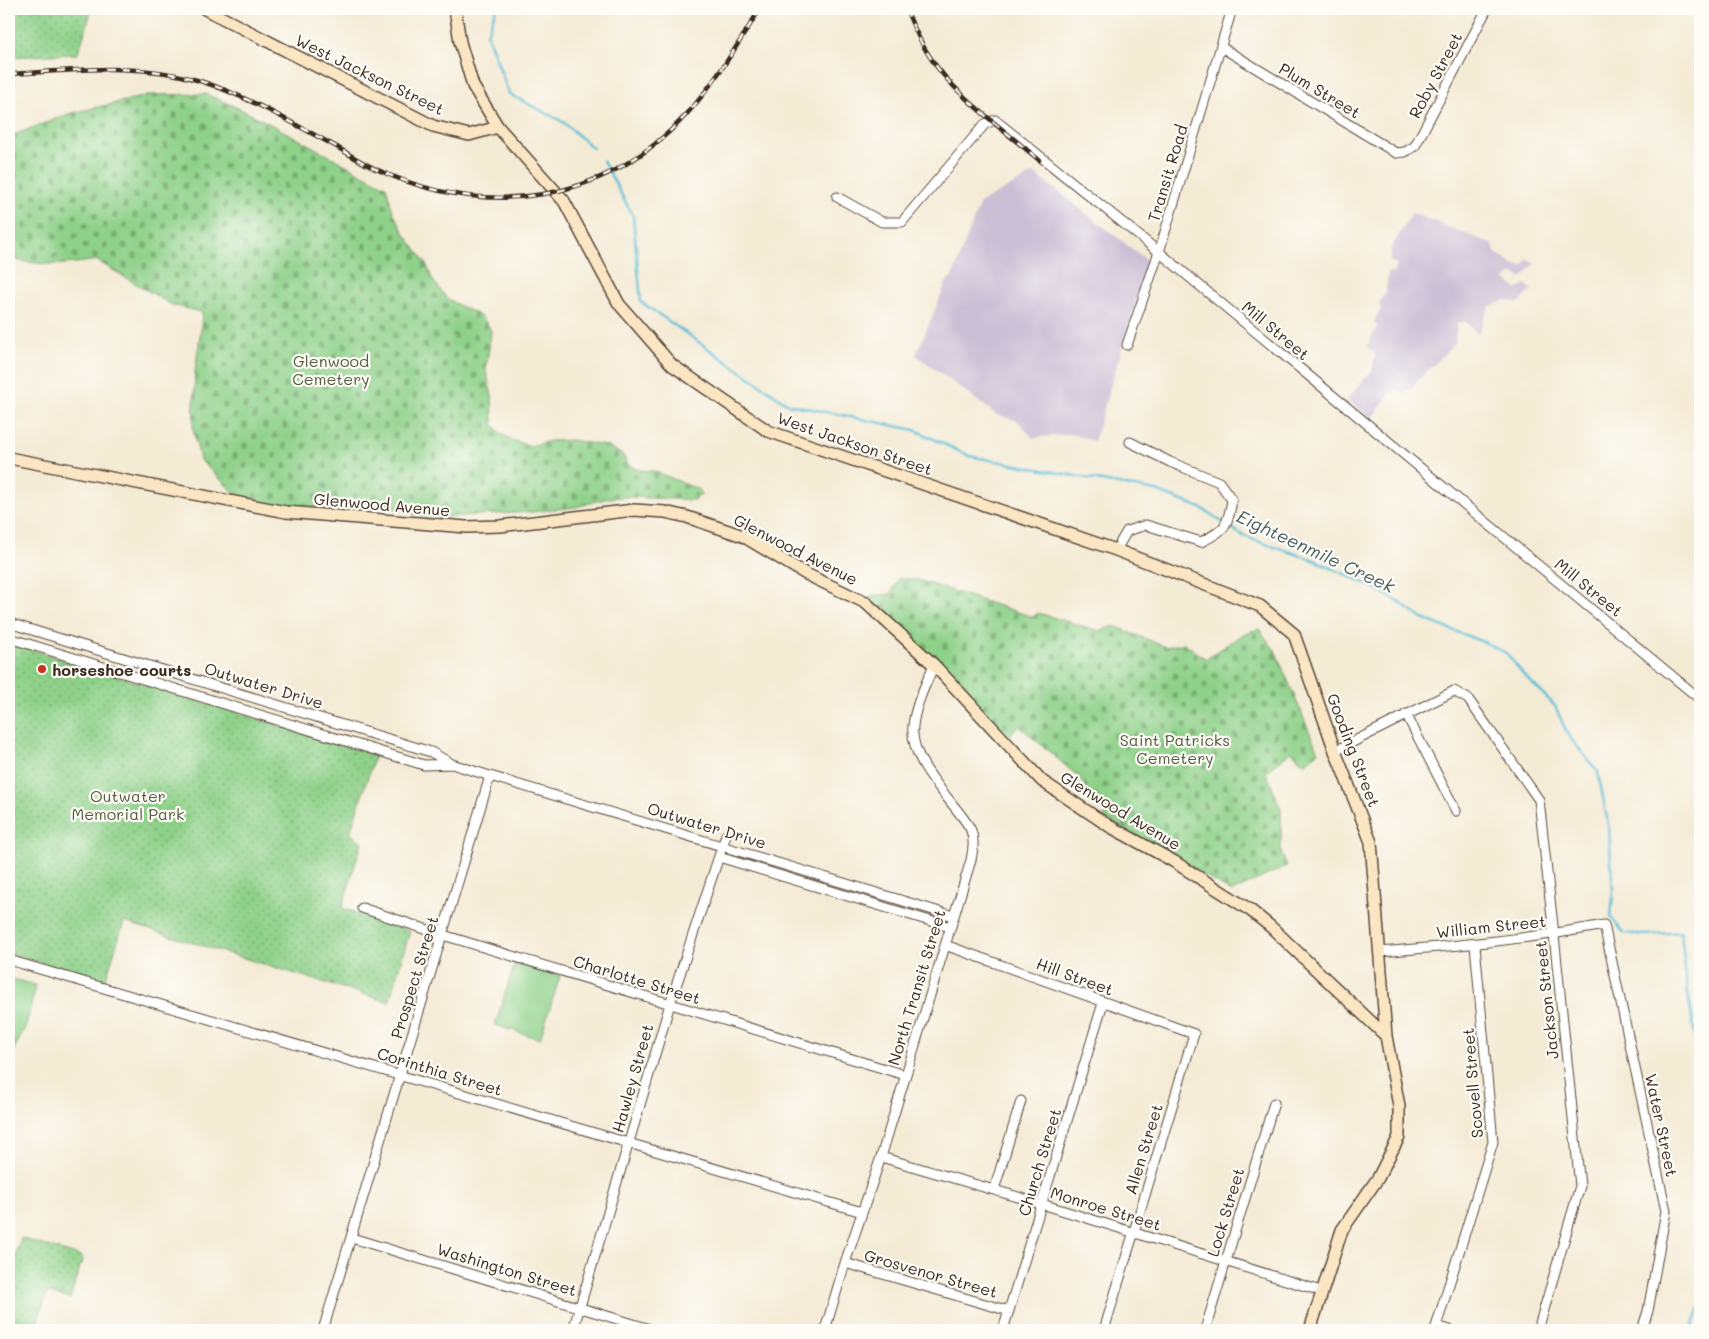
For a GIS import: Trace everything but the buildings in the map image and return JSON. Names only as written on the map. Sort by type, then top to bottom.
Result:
[{"type":"street","name":"West Jackson Street","points":[[205,9],[433,126],[469,135],[498,127],[564,201],[619,304],[672,365],[768,431],[1116,550]]},
{"type":"street","points":[[455,9],[460,42],[473,86],[498,127]]},
{"type":"street","name":"Transit Road","points":[[1127,345],[1158,252],[1232,9]]},
{"type":"street","name":"Roby Street","points":[[1405,152],[1415,146],[1487,9]]},
{"type":"street","name":"Plum Street","points":[[1221,47],[1396,153],[1405,152]]},
{"type":"street","name":"Mill Street","points":[[837,197],[882,222],[902,222],[985,124],[995,120],[1700,699]]},
{"type":"street","points":[[1116,550],[1126,531],[1146,525],[1201,542],[1222,531],[1228,521],[1232,500],[1219,482],[1170,462],[1130,442]]},
{"type":"street","name":"Glenwood Avenue","points":[[9,458],[286,512],[466,527],[500,526],[634,510],[665,512],[688,517],[743,536],[805,578],[866,603],[934,665],[1042,781],[1109,826],[1173,861],[1250,910],[1271,927],[1386,1036]]},
{"type":"street","name":"Gooding Street","points":[[1116,550],[1260,606],[1294,634],[1335,751],[1371,842],[1386,1036],[1399,1106],[1399,1137],[1378,1178],[1342,1230],[1310,1330]]},
{"type":"street","name":"Outwater Drive","points":[[9,623],[431,752],[452,764],[490,776],[953,916]]},
{"type":"street","name":"Outwater Drive","points":[[9,638],[424,765],[452,764]]},
{"type":"street","name":"North Transit Street","points":[[825,1330],[844,1263],[881,1157],[971,860],[974,840],[972,832],[923,763],[913,740],[914,717],[934,665]]},
{"type":"street","name":"Jackson Street","points":[[1406,714],[1454,691],[1468,699],[1538,800],[1580,1186],[1538,1330]]},
{"type":"street","points":[[1335,751],[1406,714],[1456,811]]},
{"type":"street","name":"Prospect Street","points":[[323,1330],[490,776]]},
{"type":"street","name":"Hawley Street","points":[[573,1330],[670,1004],[726,835]]},
{"type":"street","name":"Outwater Drive","points":[[719,857],[950,927]]},
{"type":"street","name":"Charlotte Street","points":[[362,908],[443,935],[905,1075]]},
{"type":"street","name":"William Street","points":[[1380,952],[1554,935],[1604,925]]},
{"type":"street","name":"Water Street","points":[[1604,925],[1666,1212],[1648,1311],[1642,1330]]},
{"type":"street","name":"Scovell Street","points":[[1436,1328],[1493,1142],[1474,944]]},
{"type":"street","name":"Hill Street","points":[[945,945],[1194,1034]]},
{"type":"street","name":"Corinthia Street","points":[[9,960],[862,1212]]},
{"type":"street","name":"Church Street","points":[[1003,1330],[1103,1002]]},
{"type":"street","name":"Allen Street","points":[[1104,1330],[1194,1034]]},
{"type":"street","points":[[994,1190],[1021,1101]]},
{"type":"street","name":"Lock Street","points":[[1205,1330],[1274,1103]]},
{"type":"street","name":"Monroe Street","points":[[881,1157],[1042,1204],[1322,1291]]},
{"type":"street","name":"Washington Street","points":[[352,1238],[653,1330]]},
{"type":"street","name":"Grosvenor Street","points":[[844,1263],[1009,1311]]},
{"type":"street","points":[[1436,1328],[1450,1330]]},
{"type":"shaded area","points":[[1034,173],[1148,261],[1094,441],[1071,434],[1033,438],[1018,421],[997,415],[916,355],[947,281],[952,277],[980,203]]},
{"type":"shaded area","points":[[1412,213],[1492,244],[1495,252],[1513,265],[1523,266],[1528,259],[1535,263],[1522,278],[1512,273],[1505,280],[1517,289],[1526,285],[1532,289],[1519,303],[1506,300],[1489,307],[1478,334],[1465,321],[1457,324],[1455,343],[1405,394],[1394,388],[1371,419],[1347,399],[1372,371],[1375,354],[1367,346],[1377,327],[1374,321],[1381,308],[1378,304],[1386,293],[1388,272],[1395,273],[1397,264],[1390,261],[1391,248]]},
{"type":"green space","points":[[9,9],[92,9],[78,54],[9,57]]},
{"type":"green space","name":"Glenwood Cemetery","points":[[206,94],[274,126],[386,186],[393,212],[404,233],[426,263],[432,279],[447,299],[480,316],[487,323],[491,331],[486,371],[492,396],[493,424],[501,434],[530,446],[550,441],[572,440],[606,446],[623,455],[628,465],[639,470],[654,471],[700,490],[701,495],[694,500],[630,497],[608,498],[576,507],[532,512],[428,518],[364,500],[349,510],[243,501],[200,460],[193,429],[195,371],[202,312],[172,305],[96,260],[52,264],[31,263],[9,258],[9,133],[16,134],[68,114],[150,95]]},
{"type":"green space","name":"Saint Patricks Cemetery","points":[[899,578],[918,580],[1033,617],[1038,613],[1100,631],[1114,626],[1166,647],[1184,643],[1206,659],[1245,633],[1259,629],[1275,650],[1318,752],[1305,764],[1291,751],[1266,772],[1281,809],[1281,853],[1287,866],[1232,892],[1105,818],[1104,810],[1096,805],[1080,778],[1019,726],[1007,738],[894,620],[868,602],[869,596],[891,594]]},
{"type":"green space","name":"Outwater Memorial Park","points":[[9,643],[375,755],[350,833],[362,842],[342,908],[410,931],[389,1002],[124,922],[105,981],[9,953]]},
{"type":"green space","points":[[515,963],[560,976],[540,1039],[495,1025]]},
{"type":"green space","points":[[9,978],[36,985],[26,1026],[9,1059]]},
{"type":"green space","points":[[21,1238],[83,1257],[70,1299],[47,1292],[35,1330],[9,1329],[9,1277]]},
{"type":"waterway","name":"Eighteenmile Creek","points":[[496,9],[487,34],[509,94],[563,122],[593,148]]},
{"type":"waterway","name":"Eighteenmile Creek","points":[[603,161],[633,216],[641,302],[788,404],[915,430],[969,456],[1156,491],[1201,508],[1242,535],[1314,560],[1373,587],[1423,619],[1486,643],[1506,653],[1524,675],[1555,706],[1568,735],[1598,772],[1609,829],[1613,892],[1611,918],[1624,933],[1647,935],[1681,932],[1687,987],[1700,1067]]},
{"type":"waterway","name":"Eighteenmile Creek","points":[[1692,1330],[1700,1308]]},
{"type":"railway","points":[[9,74],[104,69],[127,69],[174,74],[215,86],[251,101],[373,168],[419,185],[460,195],[501,198],[542,194],[581,184],[618,168],[654,145],[686,115],[707,90],[760,9]]},
{"type":"railway","points":[[906,9],[923,46],[952,85],[981,112],[1039,160]]},
{"type":"place","name":"horseshoe courts","points":[[42,669]]}]
